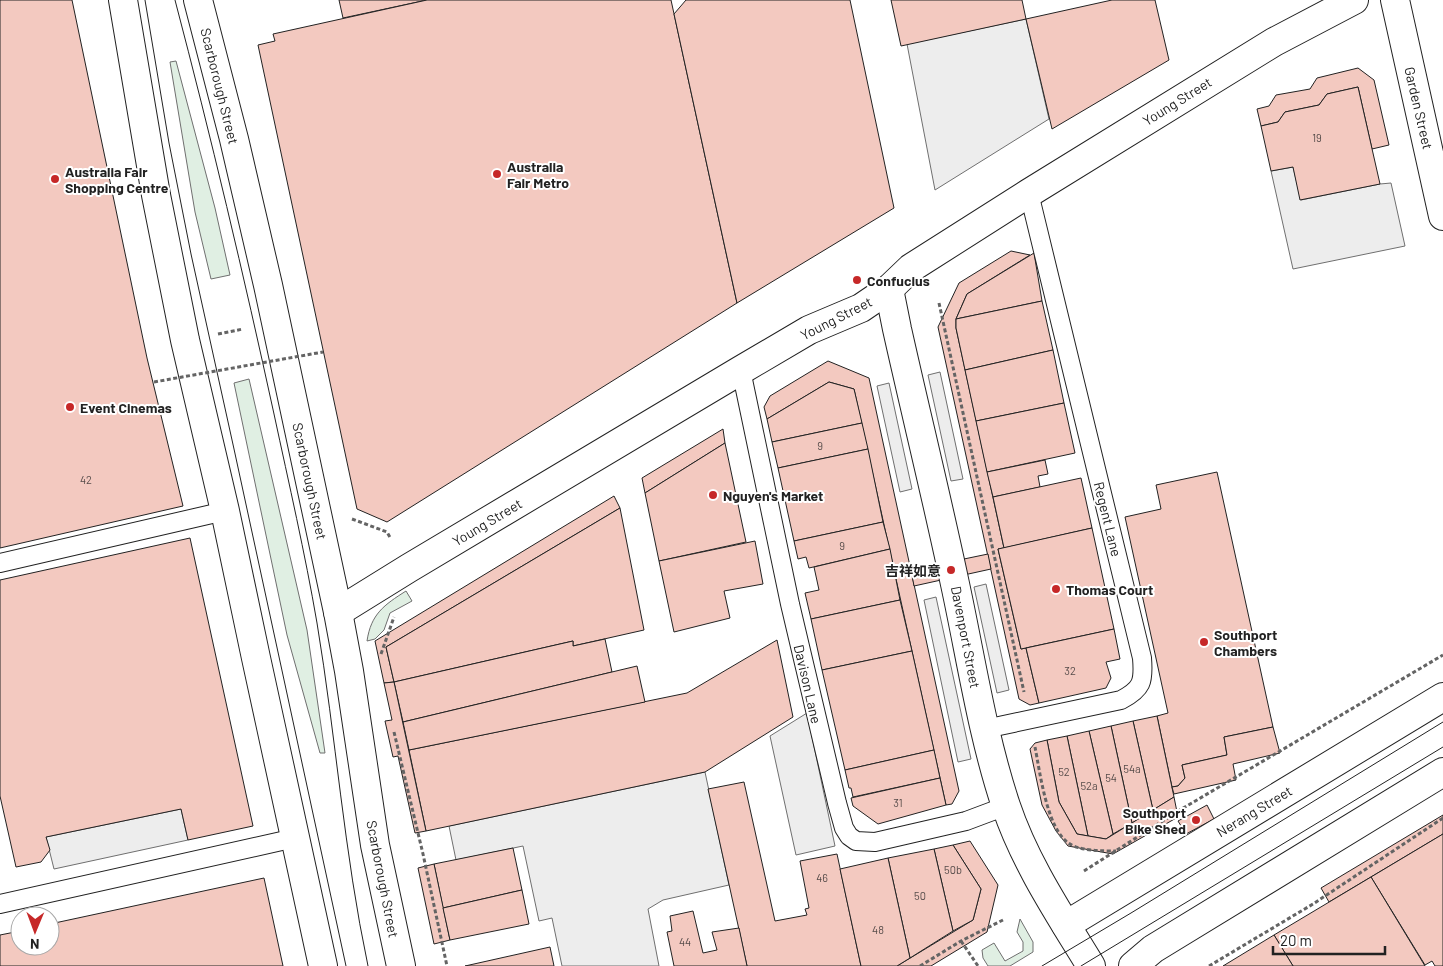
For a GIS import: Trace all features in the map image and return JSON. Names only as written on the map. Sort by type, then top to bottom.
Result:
[{"type":"street","points":[[123,0],[156,195],[185,340],[225,512],[324,966]]},
{"type":"street","name":"Scarborough Street","points":[[198,0],[234,139],[276,322],[338,612],[349,671],[375,845],[401,966]]},
{"type":"street","name":"Young Street","points":[[338,612],[809,330],[861,308],[889,289],[911,268],[1029,192],[1266,47],[1354,0]]},
{"type":"street","name":"Garden Street","points":[[1395,0],[1443,216]]},
{"type":"street","name":"Davenport Street","points":[[889,289],[955,583],[984,729],[1006,806],[1029,860],[1091,966]]},
{"type":"street","name":"Nerang Street","points":[[1066,925],[1443,697]]},
{"type":"street","points":[[1134,966],[1153,949],[1443,772]]},
{"type":"lane","name":"Regent Lane","points":[[984,729],[1121,700],[1134,693],[1141,683],[1143,670],[1140,649],[1029,192]]},
{"type":"lane","name":"Davison Lane","points":[[741,370],[790,604],[836,803],[844,828],[849,836],[856,840],[875,842],[966,821],[1006,806]]},
{"type":"lane","points":[[0,563],[225,512]]},
{"type":"lane","points":[[0,904],[295,838]]},
{"type":"path","points":[[939,303],[1030,720],[1046,805],[1060,834],[1070,844],[1093,851],[1116,851]]},
{"type":"path","points":[[185,340],[276,322]]},
{"type":"path","points":[[154,382],[324,352]]},
{"type":"path","points":[[381,655],[395,615]]},
{"type":"path","points":[[1084,871],[1180,810],[1443,655]]},
{"type":"path","points":[[393,726],[447,966]]},
{"type":"path","points":[[1209,966],[1313,904],[1443,818]]},
{"type":"path","points":[[920,966],[962,941],[1003,920]]},
{"type":"path","points":[[962,941],[978,966]]},
{"type":"green space","points":[[176,61],[215,208],[230,275],[211,279],[195,212],[170,62]]},
{"type":"green space","points":[[249,379],[307,630],[325,753],[320,753],[287,635],[234,383]]},
{"type":"green space","points":[[406,591],[412,601],[390,613],[384,630],[375,639],[367,641],[375,617],[385,606]]},
{"type":"green space","points":[[1020,919],[1033,942],[1033,952],[1010,966],[988,966],[983,958],[982,950],[994,943],[1005,961],[1023,951],[1023,942],[1017,932]]},
{"type":"shaded area","points":[[1026,19],[1049,119],[935,190],[907,44]]},
{"type":"shaded area","points":[[1293,167],[1301,200],[1391,183],[1405,246],[1293,269],[1271,171]]},
{"type":"shaded area","points":[[940,372],[963,479],[951,481],[928,375]]},
{"type":"shaded area","points":[[889,383],[912,489],[900,492],[877,386]]},
{"type":"shaded area","points":[[986,584],[1009,690],[997,693],[974,587]]},
{"type":"shaded area","points":[[936,597],[971,759],[958,762],[924,600]]},
{"type":"shaded area","points":[[807,713],[835,846],[796,855],[770,736]]},
{"type":"shaded area","points":[[705,772],[729,885],[663,900],[648,909],[659,966],[562,966],[552,918],[539,921],[523,846],[456,860],[449,826]]},
{"type":"shaded area","points":[[181,809],[188,840],[54,869],[46,837]]},
{"type":"building","name":"Australia Fair Shopping Centre","points":[[0,0],[72,0],[147,358],[183,506],[0,548]]},
{"type":"building","points":[[339,0],[427,0],[343,18]]},
{"type":"building","name":"Australia Fair Metro","points":[[427,0],[671,0],[737,303],[387,522],[357,509],[258,45],[275,41],[273,34]]},
{"type":"building","points":[[686,0],[850,0],[894,208],[737,303],[674,14]]},
{"type":"building","points":[[891,0],[1022,0],[1026,19],[901,46]]},
{"type":"building","points":[[1112,0],[1155,0],[1169,60],[1052,129],[1026,19]]},
{"type":"building","points":[[1358,68],[1374,80],[1389,145],[1372,149],[1358,87],[1327,94],[1319,105],[1285,112],[1278,122],[1261,126],[1257,109],[1269,106],[1276,95],[1310,89],[1317,78]]},
{"type":"building","points":[[1358,87],[1380,184],[1300,200],[1293,167],[1271,171],[1261,126],[1278,122],[1285,112],[1319,105],[1327,94]]},
{"type":"building","points":[[1011,251],[1030,255],[967,294],[956,319],[956,328],[1004,548],[998,549],[1021,649],[1026,648],[1039,703],[1030,705],[1019,699],[938,327],[959,283]]},
{"type":"building","points":[[1034,253],[1042,301],[956,319],[967,294]]},
{"type":"building","points":[[1042,301],[1053,350],[965,370],[956,328],[956,319]]},
{"type":"building","points":[[1053,350],[1064,403],[976,421],[965,370]]},
{"type":"building","points":[[828,361],[869,378],[959,791],[952,804],[946,805],[854,389],[829,382],[767,419],[764,407],[770,396]]},
{"type":"building","points":[[829,382],[854,389],[862,423],[772,442],[767,419]]},
{"type":"building","points":[[1064,403],[1075,453],[987,472],[976,421]]},
{"type":"building","points":[[862,423],[868,449],[778,468],[772,442]]},
{"type":"building","points":[[723,429],[725,443],[645,493],[642,478]]},
{"type":"building","points":[[725,443],[746,542],[659,561],[645,493]]},
{"type":"building","points":[[868,449],[883,522],[794,541],[778,468]]},
{"type":"building","points":[[1045,460],[1048,474],[1038,476],[1040,487],[993,497],[987,472]]},
{"type":"building","name":"Southport Chambers","points":[[1217,472],[1273,727],[1224,737],[1227,755],[1182,765],[1185,778],[1178,786],[1172,787],[1157,716],[1168,713],[1125,517],[1161,509],[1156,485]]},
{"type":"building","points":[[1081,478],[1092,528],[1004,548],[993,497]]},
{"type":"building","points":[[614,496],[620,508],[386,647],[394,682],[384,683],[375,641]]},
{"type":"building","points":[[620,508],[644,630],[573,646],[573,641],[394,682],[386,647]]},
{"type":"building","points":[[883,522],[890,549],[809,568],[806,557],[798,559],[794,541]]},
{"type":"building","name":"Thomas Court","points":[[1092,528],[1114,629],[1021,649],[998,549]]},
{"type":"building","points":[[190,538],[253,826],[188,840],[181,809],[46,837],[50,850],[41,862],[16,867],[0,796],[0,580]]},
{"type":"building","points":[[755,541],[763,584],[724,591],[730,618],[674,632],[659,561]]},
{"type":"building","points":[[890,549],[900,600],[811,619],[805,593],[819,590],[814,567]]},
{"type":"building","name":"吉祥如意","points":[[988,554],[991,569],[914,586],[911,570]]},
{"type":"building","points":[[900,600],[912,651],[822,670],[811,619]]},
{"type":"building","points":[[1114,629],[1120,659],[1106,662],[1111,678],[1106,688],[1039,703],[1026,648]]},
{"type":"building","points":[[605,639],[612,672],[403,722],[394,682],[573,641],[573,646]]},
{"type":"building","points":[[777,640],[793,717],[705,772],[426,831],[409,750],[687,693]]},
{"type":"building","points":[[912,651],[934,750],[845,770],[822,670]]},
{"type":"building","points":[[637,666],[645,702],[409,750],[403,722]]},
{"type":"building","points":[[394,682],[426,831],[415,833],[398,756],[393,757],[385,721],[392,720],[384,683]]},
{"type":"building","points":[[1157,716],[1174,797],[1153,810],[1133,721]]},
{"type":"building","points":[[1133,721],[1153,810],[1132,823],[1111,726]]},
{"type":"building","points":[[1111,726],[1132,823],[1113,834],[1089,731]]},
{"type":"building","points":[[1273,727],[1280,753],[1233,764],[1236,780],[1174,794],[1172,787],[1178,786],[1185,778],[1182,765],[1227,755],[1224,737]]},
{"type":"building","points":[[1089,731],[1113,834],[1106,839],[1088,836],[1067,736]]},
{"type":"building","points":[[1067,736],[1088,836],[1077,834],[1059,802],[1047,740]]},
{"type":"building","points":[[1047,740],[1059,802],[1077,834],[1106,839],[1174,797],[1178,817],[1113,854],[1068,846],[1056,831],[1042,805],[1030,749],[1035,743]]},
{"type":"building","points":[[934,750],[940,778],[853,797],[845,770]]},
{"type":"building","points":[[940,778],[946,805],[878,824],[853,806],[851,798]]},
{"type":"building","points":[[744,782],[775,921],[807,915],[805,909],[809,908],[800,861],[837,854],[861,966],[747,966],[708,789]]},
{"type":"building","name":"Southport Bike Shed","points":[[1207,805],[1214,819],[1186,834],[1178,821]]},
{"type":"building","points":[[1443,815],[1443,834],[1329,902],[1321,888]]},
{"type":"building","points":[[1443,834],[1443,966],[1435,966],[1432,961],[1425,965],[1371,877]]},
{"type":"building","points":[[970,841],[998,885],[987,932],[931,966],[897,966],[973,920],[981,889],[953,845]]},
{"type":"building","points":[[953,845],[981,889],[973,920],[953,931],[934,849]]},
{"type":"building","points":[[513,848],[522,890],[443,908],[434,864]]},
{"type":"building","points":[[934,849],[953,931],[910,958],[888,858]]},
{"type":"building","points":[[888,858],[910,958],[897,966],[861,966],[840,869]]},
{"type":"building","points":[[434,864],[450,940],[434,944],[418,868]]},
{"type":"building","points":[[1371,877],[1425,966],[1293,966],[1274,935]]},
{"type":"building","points":[[264,878],[283,966],[0,966],[0,935],[10,933],[10,956],[60,956],[60,922]]},
{"type":"building","points":[[522,890],[529,924],[450,940],[443,908]]},
{"type":"building","points":[[693,911],[703,953],[717,950],[712,932],[739,928],[747,966],[674,966],[667,932],[672,931],[670,916]]},
{"type":"building","points":[[1274,935],[1293,966],[1223,966]]},
{"type":"building","points":[[550,947],[554,966],[465,966]]},
{"type":"tram line","points":[[145,0],[169,143],[191,254],[346,966]]},
{"type":"tram line","points":[[175,0],[239,258],[297,518],[324,666],[346,838],[368,966]]},
{"type":"tram line","points":[[1042,966],[1443,722]]},
{"type":"tram line","points":[[1081,966],[1443,747]]},
{"type":"place","name":"Australia Fair Metro","points":[[497,174]]},
{"type":"place","name":"Australia Fair Shopping Centre","points":[[55,179]]},
{"type":"place","name":"Confucius","points":[[857,280]]},
{"type":"place","name":"Event Cinemas","points":[[70,407]]},
{"type":"place","name":"Nguyen's Market","points":[[713,495]]},
{"type":"place","name":"吉祥如意","points":[[951,570]]},
{"type":"place","name":"Thomas Court","points":[[1056,589]]},
{"type":"place","name":"Southport Chambers","points":[[1204,642]]},
{"type":"place","name":"Southport Bike Shed","points":[[1196,820]]}]
